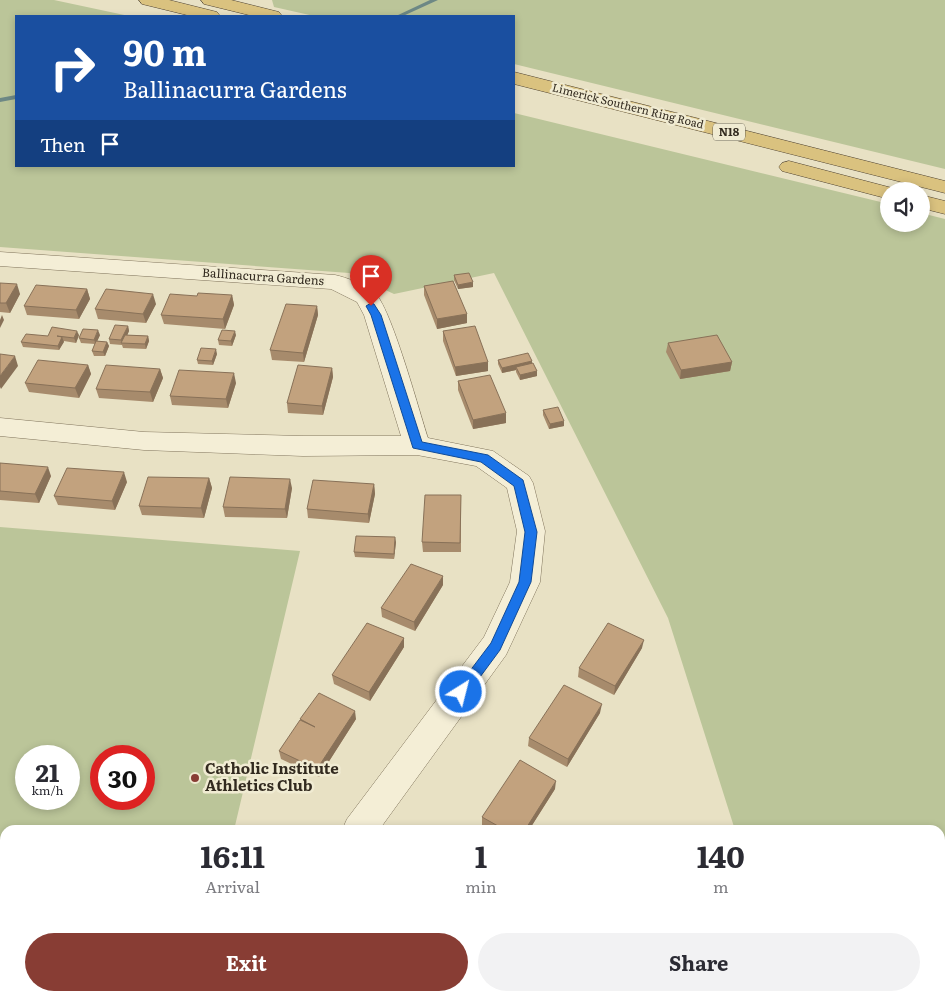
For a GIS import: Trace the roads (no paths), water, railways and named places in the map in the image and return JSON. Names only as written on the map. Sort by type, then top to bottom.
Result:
[{"type":"highway","points":[[148,0],[207,15]]},
{"type":"highway","points":[[210,0],[267,15]]},
{"type":"highway","name":"Limerick Southern Ring Road","points":[[515,78],[945,187]]},
{"type":"highway","name":"Limerick Southern Ring Road","points":[[515,95],[880,191]]},
{"type":"highway","points":[[930,204],[945,208]]},
{"type":"street","name":"Ballinacurra Gardens","points":[[0,259],[335,282],[366,297],[376,315],[417,445]]},
{"type":"street","points":[[0,427],[144,442],[303,446],[417,445],[484,458],[519,483],[531,532],[525,582],[495,646],[364,825]]},
{"type":"waterway","points":[[401,15],[435,0]]},
{"type":"waterway","points":[[0,100],[15,97]]},
{"type":"place","name":"Catholic Institute Athletics Club","points":[[195,778]]}]
